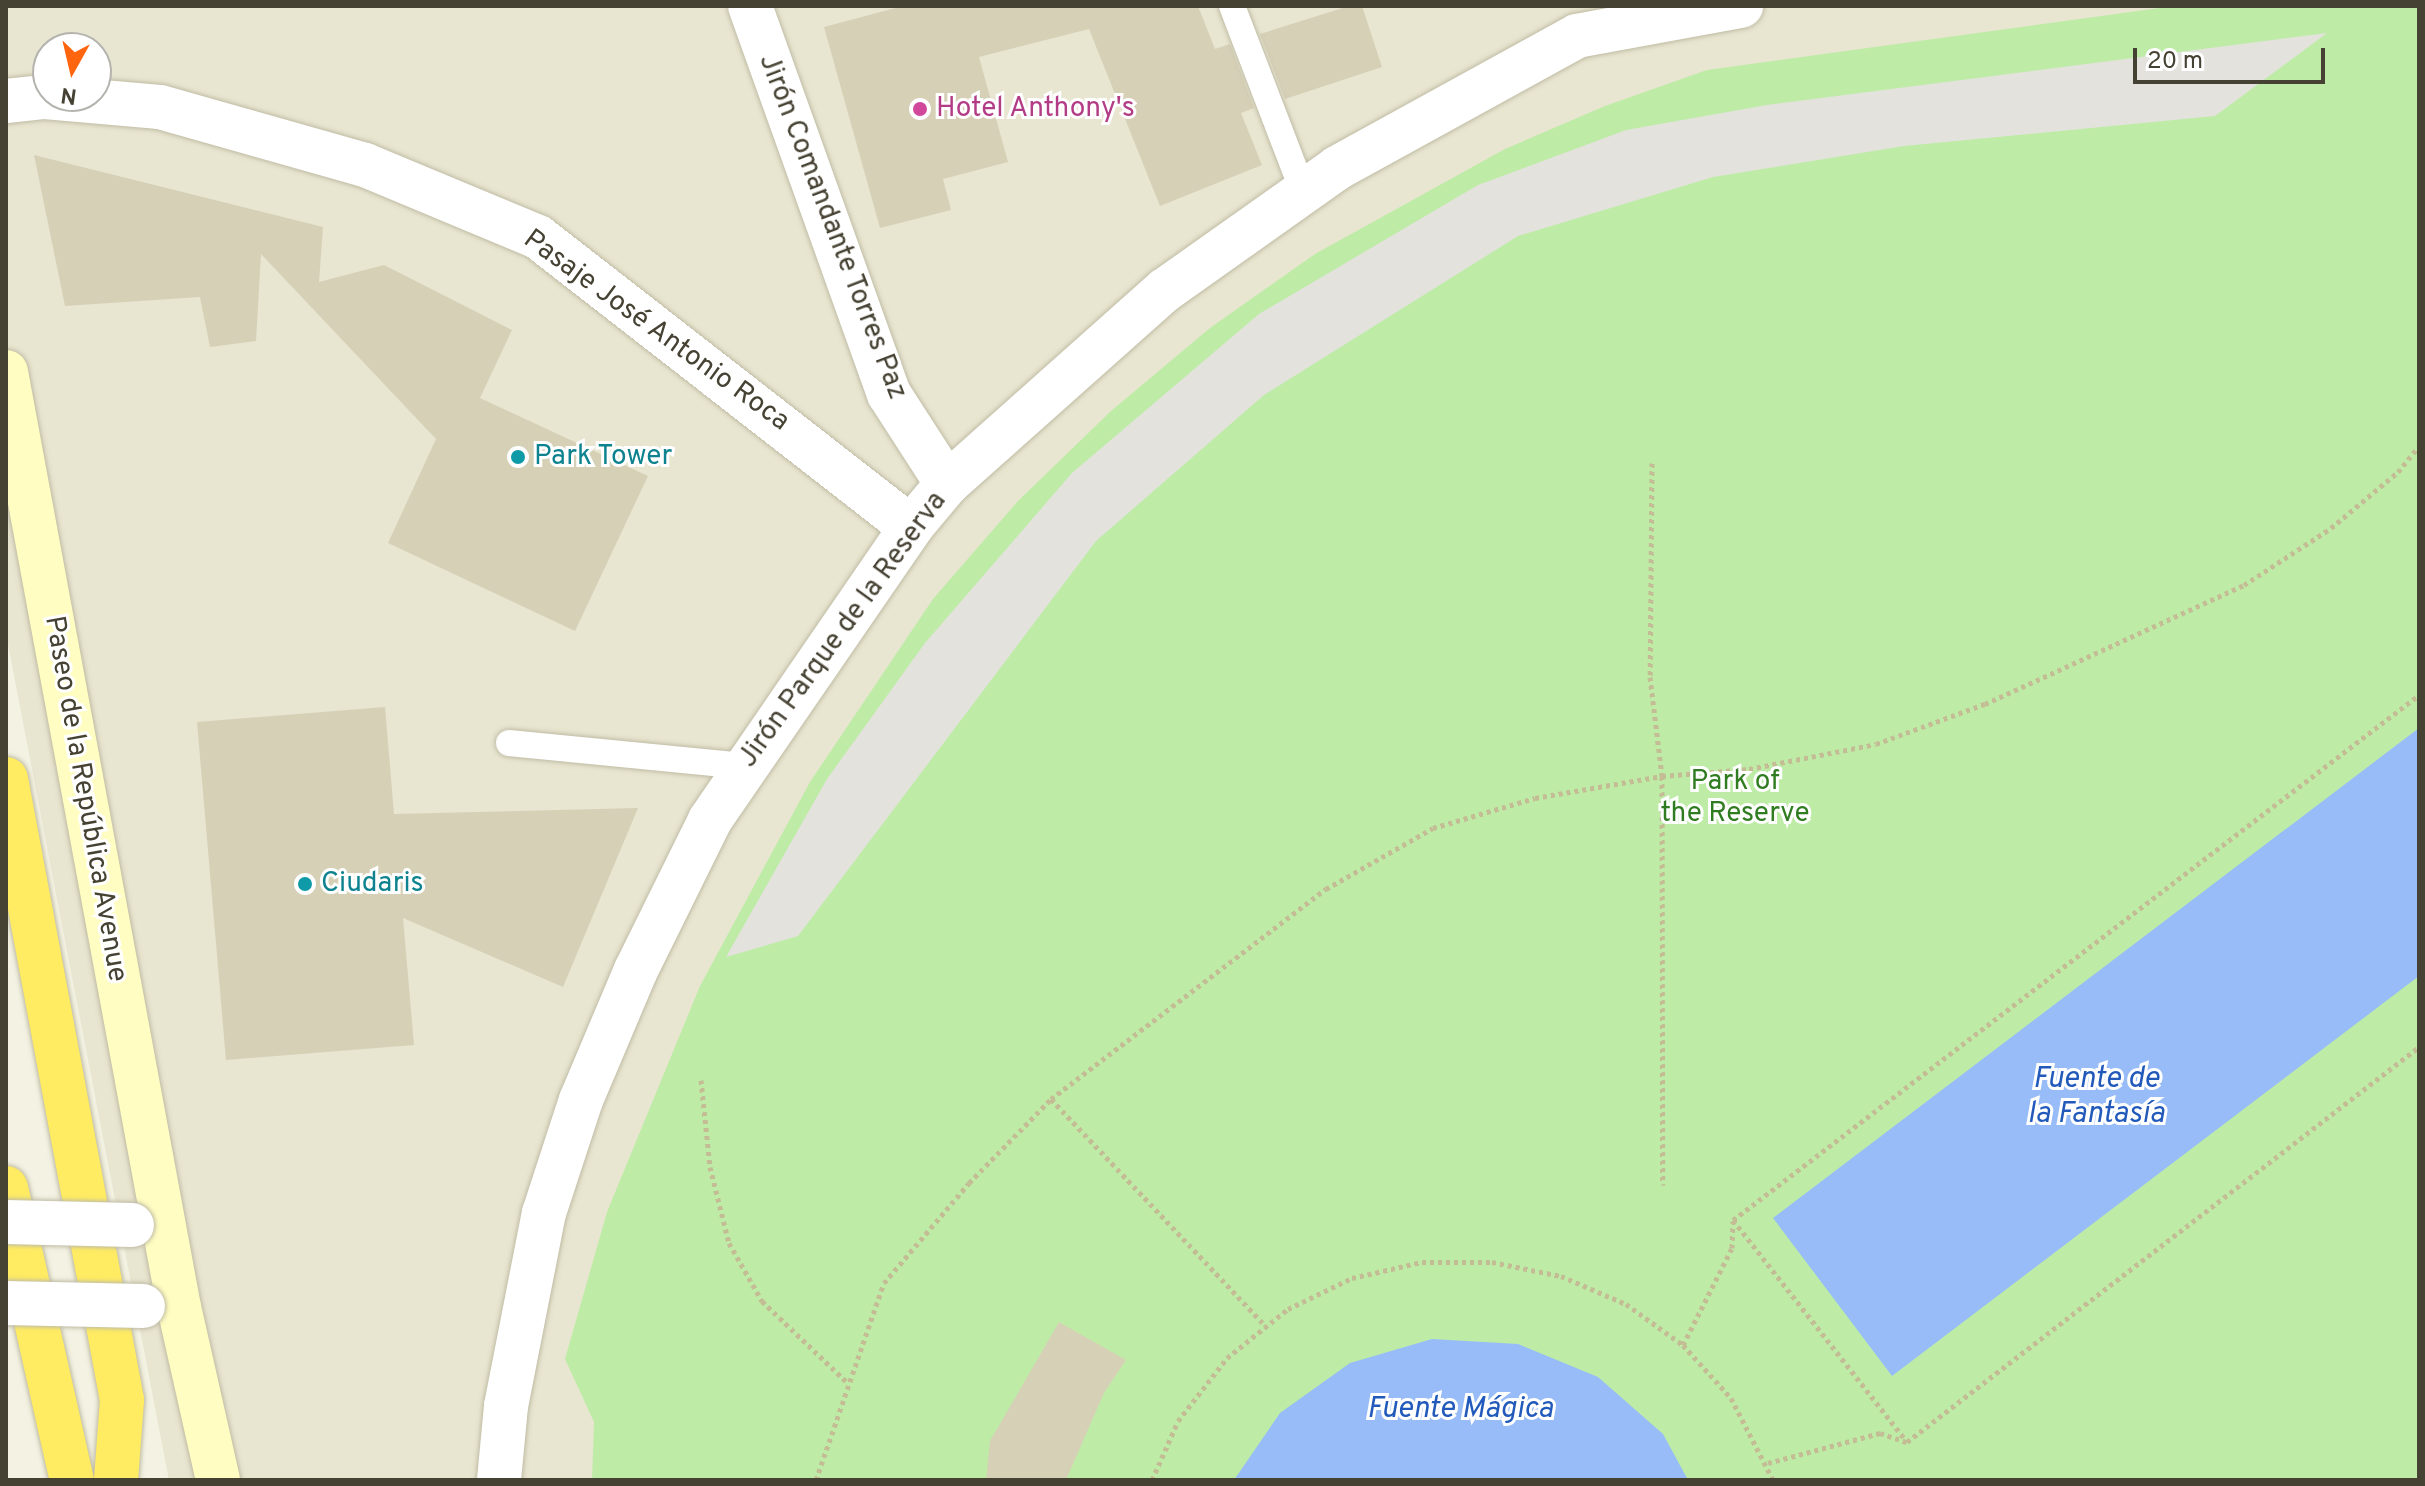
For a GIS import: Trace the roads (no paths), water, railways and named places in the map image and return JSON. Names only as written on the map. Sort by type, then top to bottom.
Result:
[{"type":"highway","points":[[6,779],[122,1400],[116,1480]]},
{"type":"highway","points":[[6,1188],[72,1480]]},
{"type":"main road","name":"Paseo de la República Avenue","points":[[6,372],[161,1306]]},
{"type":"main road","points":[[161,1306],[218,1480]]},
{"type":"street","name":"Jirón Comandante Torres Paz","points":[[750,6],[889,394],[947,484]]},
{"type":"street","name":"Jirón Parque de la Reserva","points":[[499,1480],[506,1406],[544,1213],[581,1100],[636,970],[710,820],[744,766],[911,527],[947,484],[1165,290],[1303,191],[1577,36],[1741,6]]},
{"type":"street","name":"Pasaje José Antonio Roca","points":[[6,101],[45,97],[160,107],[365,165],[538,237],[911,527]]},
{"type":"street","points":[[6,1222],[148,1226]]},
{"type":"street","points":[[6,1303],[161,1306]]},
{"type":"lane","points":[[1232,6],[1303,191]]},
{"type":"lane","points":[[509,743],[744,766]]},
{"type":"water","name":"Fuente de la Fantasía","points":[[2419,728],[2419,976],[1892,1376],[1773,1218]]},
{"type":"water","name":"Fuente Mágica","points":[[1432,1339],[1518,1344],[1598,1377],[1663,1434],[1688,1480],[1234,1480],[1280,1413],[1350,1363]]},
{"type":"place","name":"Hotel Anthony's","points":[[920,109]]},
{"type":"place","name":"Park Tower","points":[[518,457]]},
{"type":"place","name":"Ciudaris","points":[[305,884]]},
{"type":"park label","name":"Park of the Reserve","points":[[1735,798]]}]
